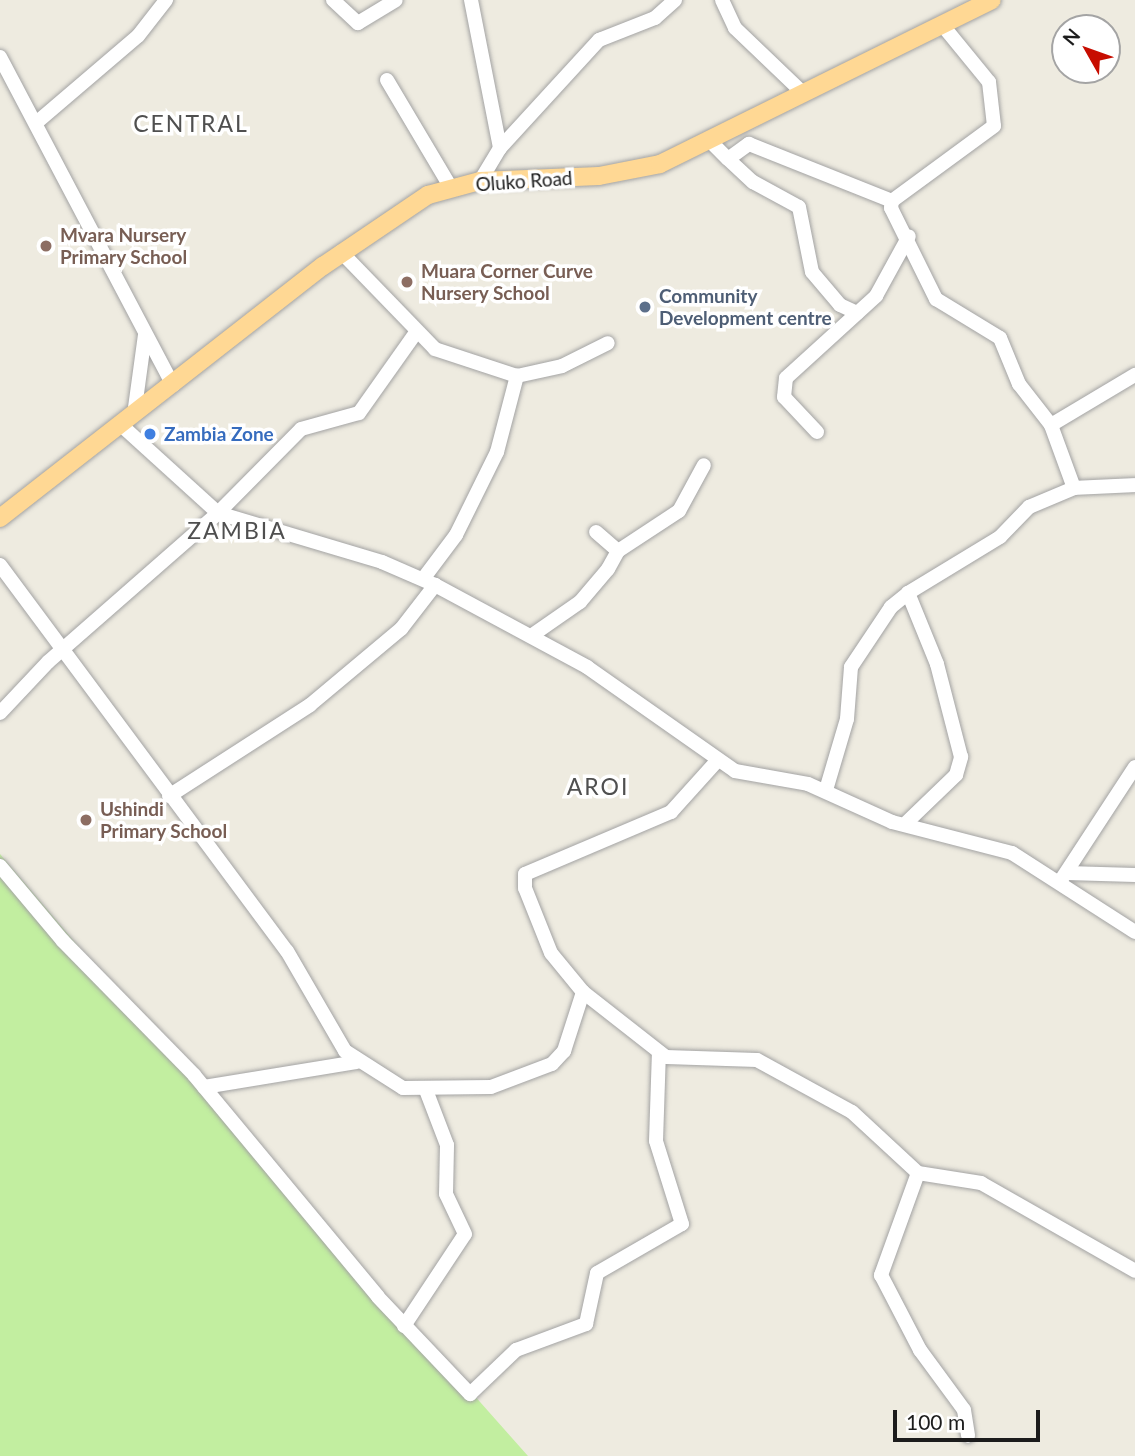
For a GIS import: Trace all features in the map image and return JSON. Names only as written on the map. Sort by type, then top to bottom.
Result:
[{"type":"main road","name":"Oluko Road","points":[[0,518],[391,215],[451,188],[480,181],[640,170],[710,141],[803,93],[944,27],[974,5],[992,0]]},
{"type":"street","points":[[36,123],[138,36],[166,0]]},
{"type":"street","points":[[333,0],[358,23],[396,0]]},
{"type":"street","points":[[471,0],[500,148]]},
{"type":"street","points":[[480,181],[500,148],[599,40],[655,19],[675,0]]},
{"type":"street","points":[[722,0],[735,28],[803,93]]},
{"type":"street","points":[[892,201],[994,126],[989,82],[944,27]]},
{"type":"street","points":[[0,57],[173,385]]},
{"type":"street","points":[[387,80],[451,188]]},
{"type":"street","points":[[710,141],[753,182],[799,207],[812,272],[840,305],[857,313]]},
{"type":"street","points":[[728,159],[749,144],[892,201],[936,299],[1000,338],[1019,384],[1051,425],[1074,488]]},
{"type":"street","points":[[817,432],[784,397],[786,378],[886,284],[909,236]]},
{"type":"street","points":[[341,253],[415,334],[463,362],[517,376],[562,366],[608,343]]},
{"type":"street","points":[[145,334],[128,420],[218,513],[429,582],[587,667],[716,762],[757,779],[826,790],[905,824],[1012,853],[1064,877],[1135,932]]},
{"type":"street","points":[[0,713],[61,650],[218,513],[301,429],[359,413],[415,334]]},
{"type":"street","points":[[1051,425],[1135,375]]},
{"type":"street","points":[[169,796],[310,705],[401,629],[456,535],[497,452],[517,376]]},
{"type":"street","points":[[531,636],[580,602],[618,551],[679,511],[704,465]]},
{"type":"street","points":[[826,790],[847,719],[851,667],[891,607],[908,593],[1000,537],[1030,507],[1074,488],[1135,485]]},
{"type":"street","points":[[596,532],[618,551]]},
{"type":"street","points":[[0,565],[169,796],[287,951],[320,1014],[356,1062],[403,1088],[426,1090],[491,1087],[541,1072],[564,1051],[583,992]]},
{"type":"street","points":[[905,824],[956,775],[961,757],[937,664],[908,593]]},
{"type":"street","points":[[716,762],[671,812],[526,874],[525,888],[551,953],[583,992],[659,1052],[673,1059],[757,1060],[852,1112],[918,1173],[981,1183],[1135,1271]]},
{"type":"street","points":[[1064,877],[1135,767]]},
{"type":"street","points":[[0,866],[204,1087],[404,1325],[470,1394],[516,1350],[586,1324],[601,1268],[679,1229],[682,1218],[655,1133],[659,1052]]},
{"type":"street","points":[[1064,877],[1135,875]]},
{"type":"street","points":[[204,1087],[356,1062]]},
{"type":"street","points":[[404,1325],[465,1234],[446,1194],[447,1145],[426,1090]]},
{"type":"street","points":[[918,1173],[881,1275],[920,1350],[964,1410],[968,1436]]},
{"type":"green space","points":[[0,854],[135,1013],[528,1456],[0,1456]]},
{"type":"place","name":"Mvara Nursery Primary School","points":[[46,246]]},
{"type":"place","name":"Muara Corner Curve Nursery School","points":[[407,282]]},
{"type":"place","name":"Community Development centre","points":[[645,307]]},
{"type":"place","name":"Zambia Zone","points":[[150,434]]},
{"type":"place","name":"Ushindi Primary School","points":[[86,820]]},
{"type":"district","name":"CENTRAL","points":[[191,123]]},
{"type":"district","name":"ZAMBIA","points":[[237,530]]},
{"type":"district","name":"AROI","points":[[598,786]]}]
